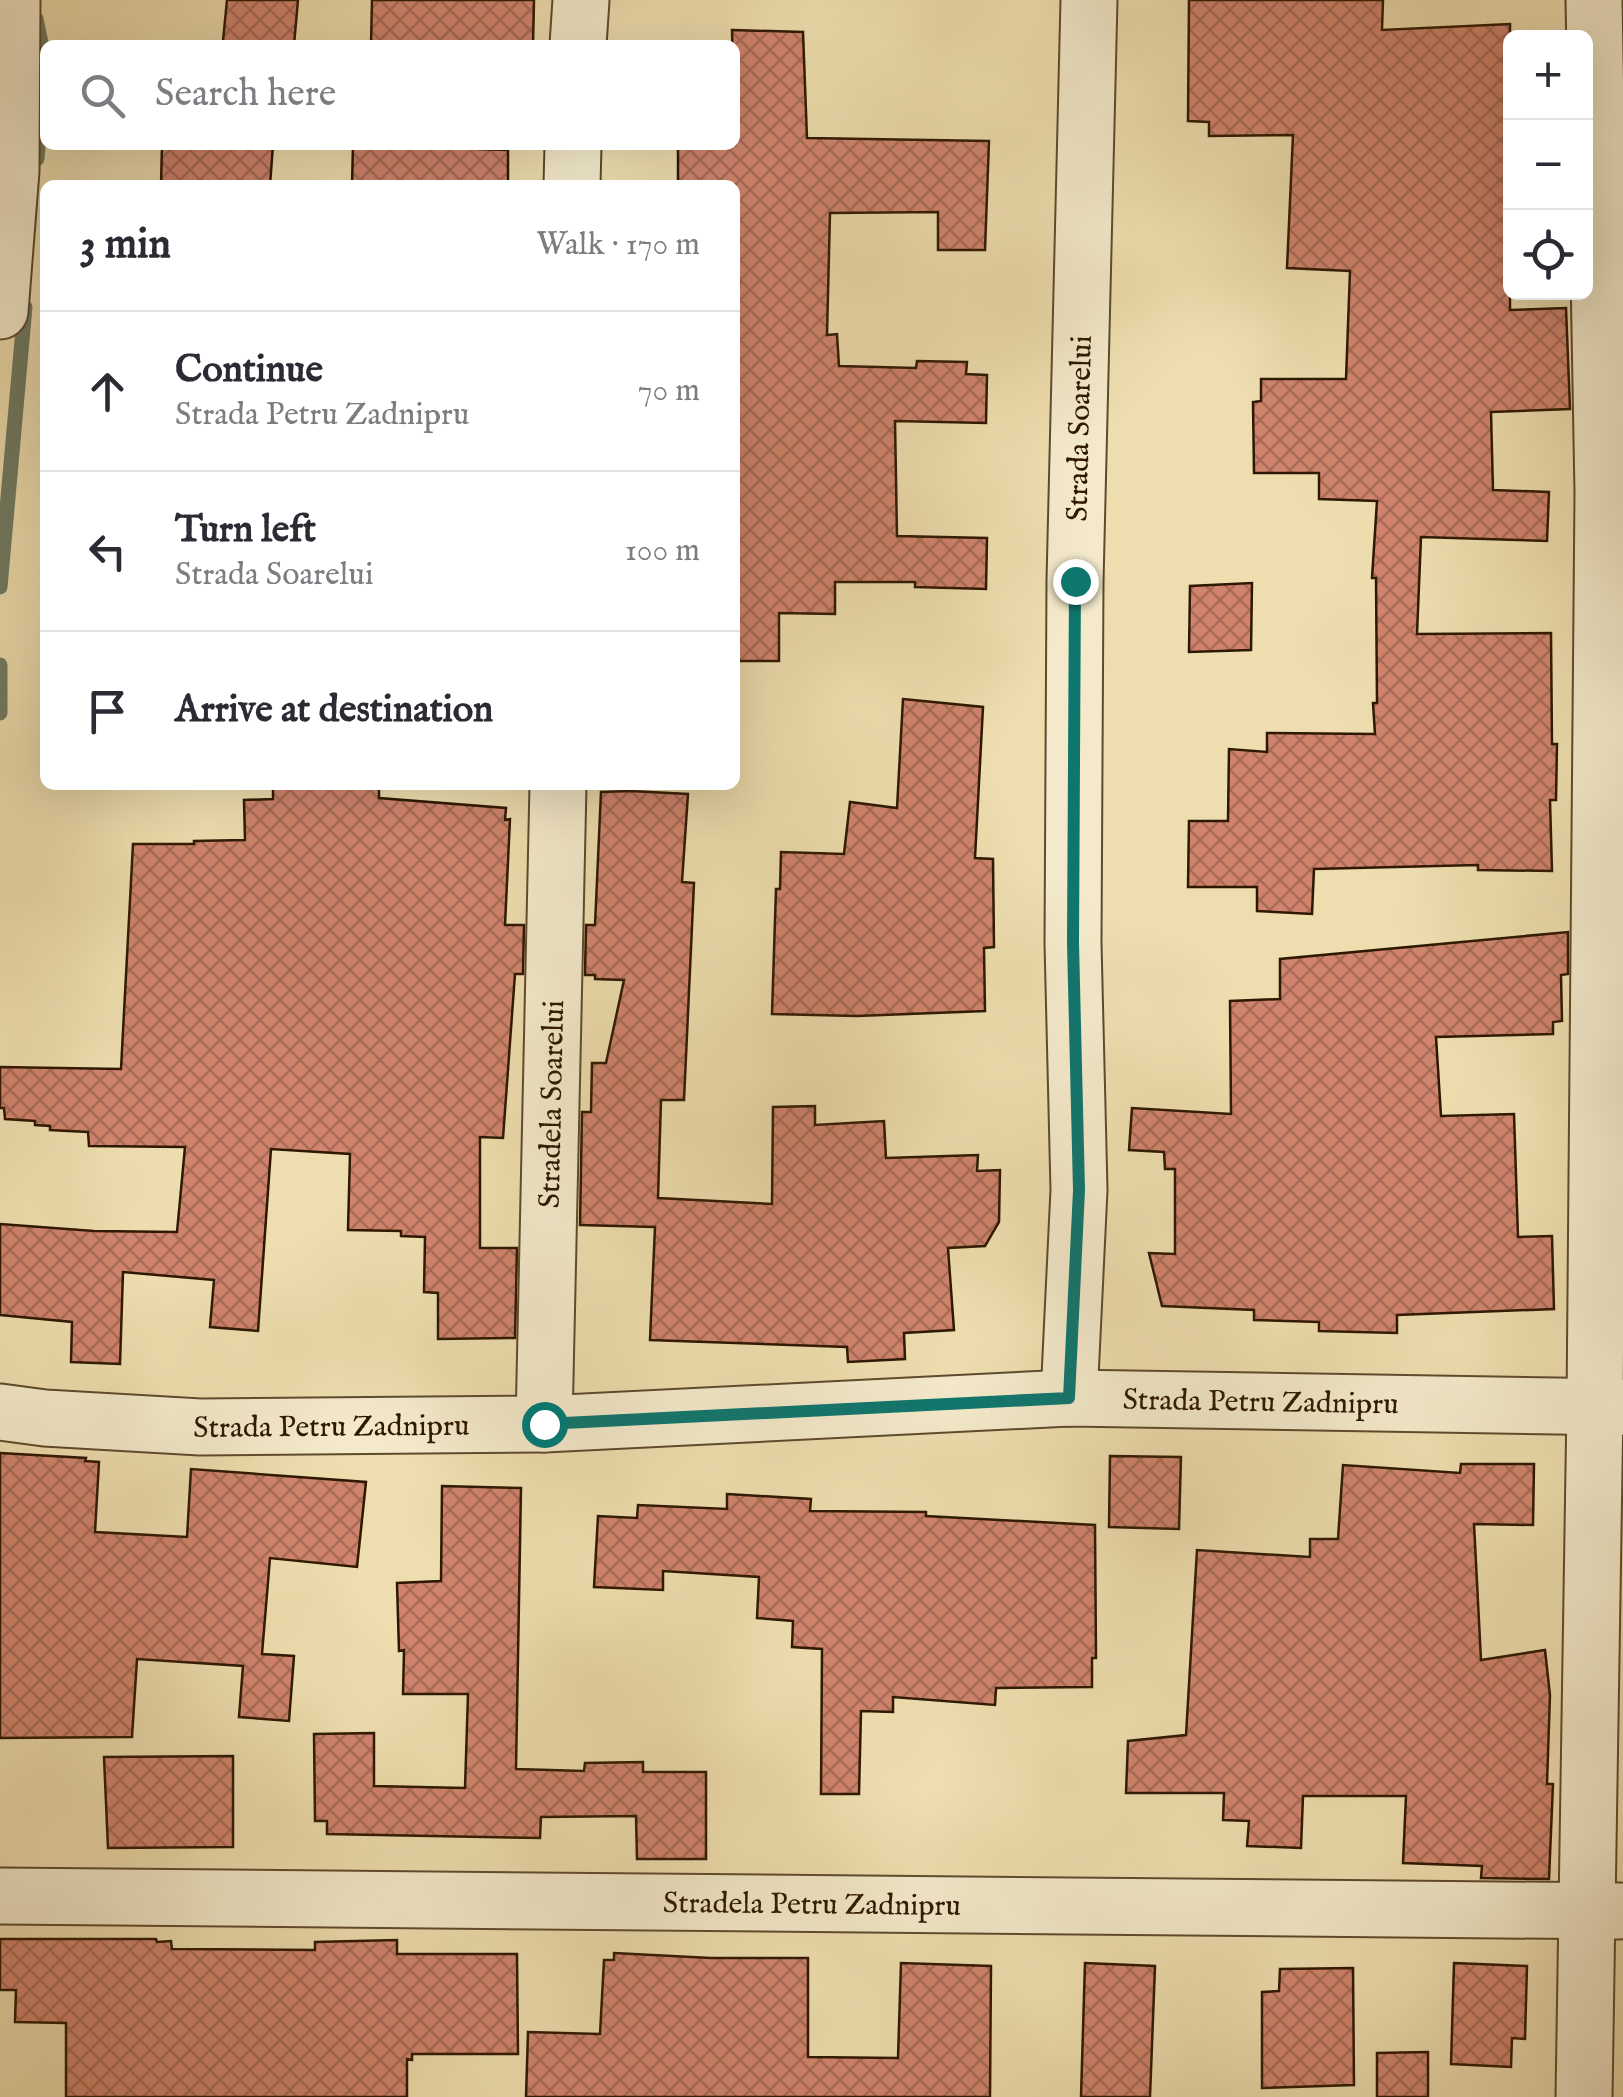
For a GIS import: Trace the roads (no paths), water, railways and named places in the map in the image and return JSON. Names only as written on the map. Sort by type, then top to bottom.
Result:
[{"type":"street","points":[[0,310],[11,170],[12,0]]},
{"type":"street","points":[[578,40],[581,0]]},
{"type":"street","name":"Strada Soarelui","points":[[1069,1398],[1079,1190],[1073,943],[1075,600],[1090,0]]},
{"type":"street","points":[[1584,2097],[1604,1911],[1609,1407],[1603,493],[1594,0]]},
{"type":"street","points":[[572,180],[573,150]]},
{"type":"street","name":"Stradela Soarelui","points":[[544,1424],[558,790]]},
{"type":"street","name":"Strada Petru Zadnipru","points":[[0,1412],[200,1427],[544,1424],[1069,1398],[1609,1407]]},
{"type":"street","name":"Stradela Petru Zadnipru","points":[[0,1896],[1604,1911]]},
{"type":"waterway","points":[[36,19],[40,40]]},
{"type":"waterway","points":[[37,159],[40,123]]},
{"type":"waterway","points":[[0,587],[25,307]]},
{"type":"waterway","points":[[0,665],[0,713]]}]
